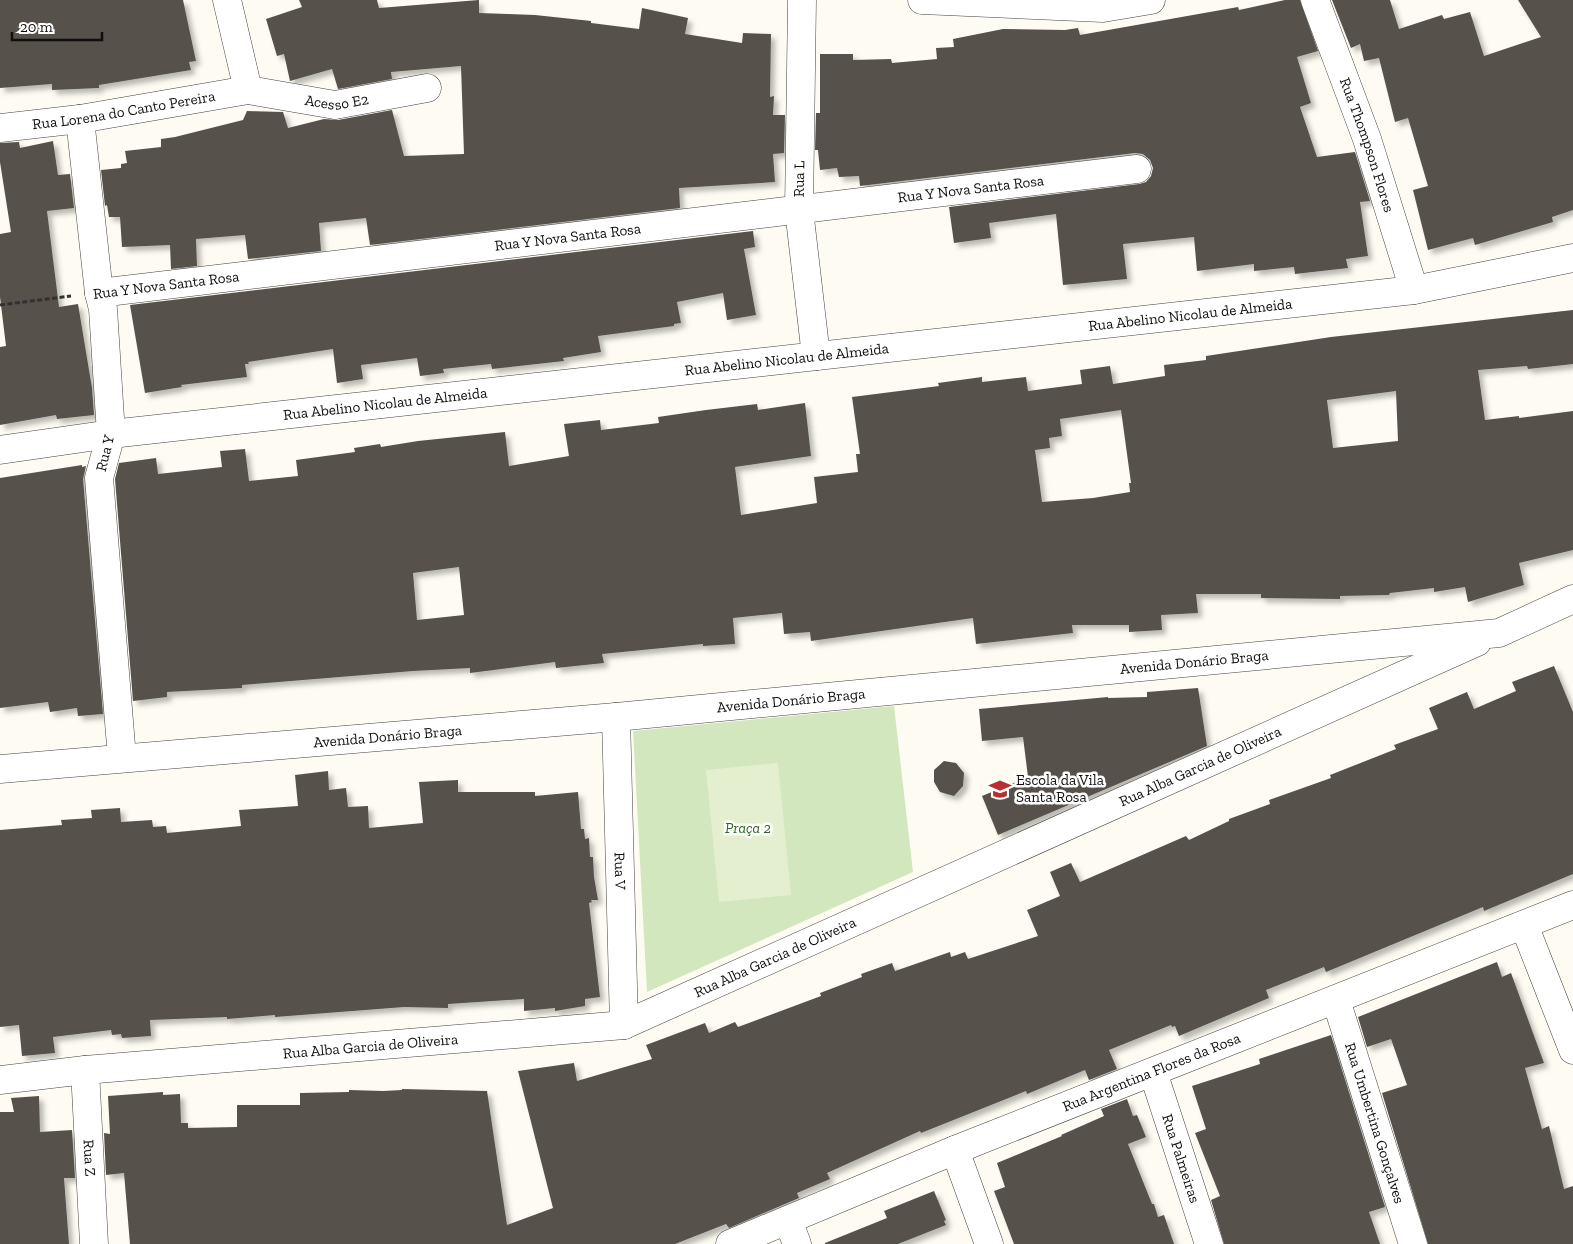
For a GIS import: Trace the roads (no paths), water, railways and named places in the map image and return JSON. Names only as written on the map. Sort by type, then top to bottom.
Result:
[{"type":"street","points":[[227,0],[248,90]]},
{"type":"street","name":"Rua L","points":[[802,0],[799,210],[816,356]]},
{"type":"street","points":[[922,0],[1103,8],[1150,0]]},
{"type":"street","name":"Rua Thompson Flores","points":[[1315,0],[1367,139],[1414,290]]},
{"type":"street","name":"Acesso E2","points":[[248,90],[335,105],[427,88]]},
{"type":"street","name":"Rua Lorena do Canto Pereira","points":[[0,128],[80,119],[248,90]]},
{"type":"street","name":"Rua Y","points":[[80,119],[99,293],[103,309],[111,434],[98,478],[122,758]]},
{"type":"street","name":"Rua Y Nova Santa Rosa","points":[[99,293],[1137,169]]},
{"type":"street","name":"Rua Abelino Nicolau de Almeida","points":[[0,450],[111,434],[1414,290],[1573,258]]},
{"type":"street","name":"Avenida Donário Braga","points":[[0,769],[616,717],[1499,633],[1573,599]]},
{"type":"street","name":"Rua Alba Garcia de Oliveira","points":[[0,1080],[85,1070],[624,1025],[1499,633]]},
{"type":"street","name":"Rua V","points":[[616,717],[624,1025]]},
{"type":"street","name":"Rua Argentina Flores da Rosa","points":[[730,1244],[793,1232],[955,1150],[1573,905]]},
{"type":"street","points":[[1524,925],[1571,1036]]},
{"type":"street","name":"Rua Umbertina Gonçalves","points":[[1336,1000],[1413,1244]]},
{"type":"street","name":"Rua Z","points":[[85,1070],[94,1244]]},
{"type":"street","name":"Rua Palmeiras","points":[[1153,1072],[1209,1244]]},
{"type":"street","points":[[955,1150],[989,1244]]},
{"type":"place","name":"Escola da Vila Santa Rosa","points":[[1000,789]]},
{"type":"park label","name":"Praça 2","points":[[748,828]]}]
